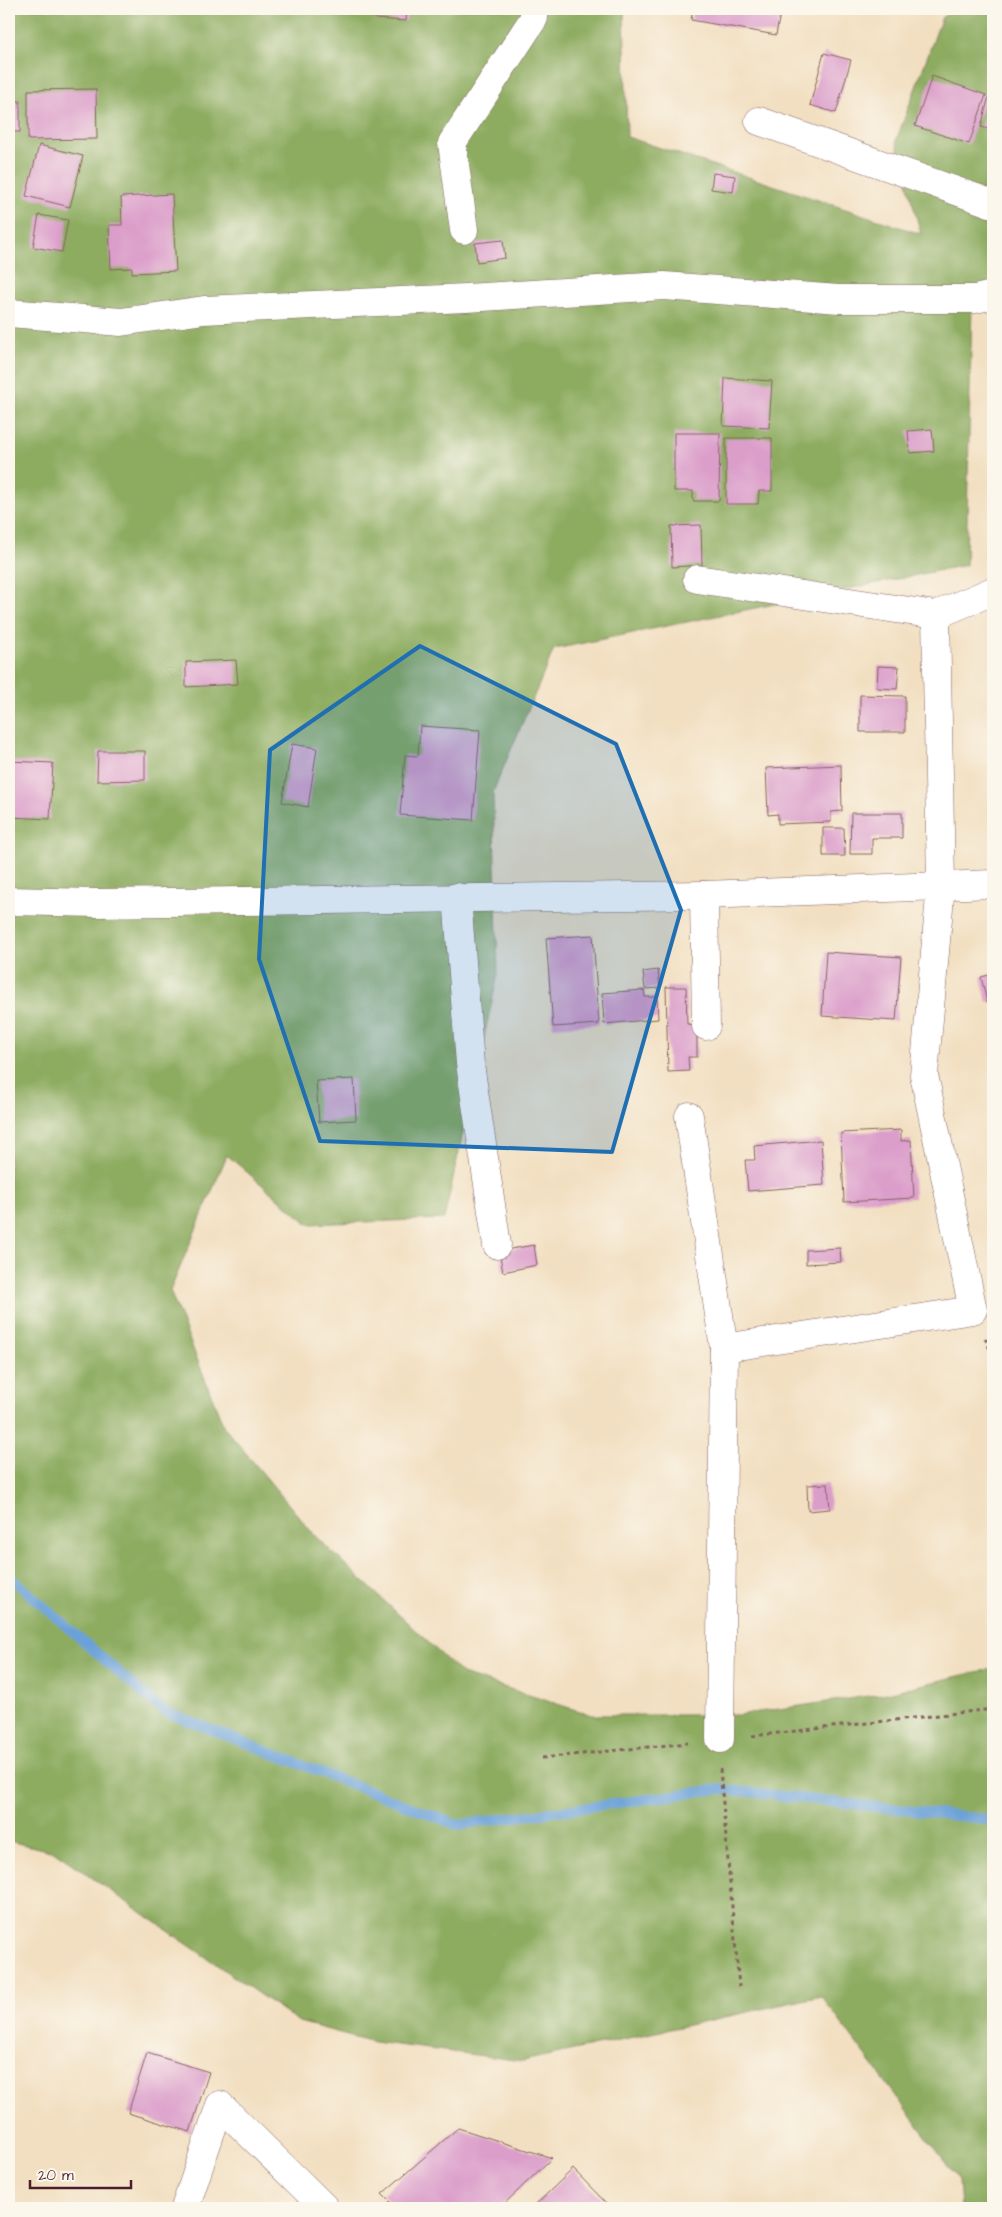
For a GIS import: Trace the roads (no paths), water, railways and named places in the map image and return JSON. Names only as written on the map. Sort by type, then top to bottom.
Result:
[{"type":"street","points":[[464,230],[452,143],[534,18],[534,9]]},
{"type":"street","points":[[759,120],[993,204]]},
{"type":"street","points":[[9,313],[121,322],[204,310],[466,298],[664,286],[839,299],[975,299],[993,295]]},
{"type":"street","points":[[697,579],[936,615],[993,590]]},
{"type":"street","points":[[724,1348],[973,1310],[924,1075],[941,885],[936,615]]},
{"type":"street","points":[[9,902],[704,895],[993,884]]},
{"type":"street","points":[[704,895],[706,1026]]},
{"type":"street","points":[[457,897],[470,1064],[497,1245]]},
{"type":"street","points":[[689,1116],[724,1348],[720,1740]]},
{"type":"street","points":[[185,2208],[220,2105],[325,2208]]},
{"type":"waterway","points":[[9,1576],[163,1711],[457,1825],[720,1789],[993,1820]]}]
